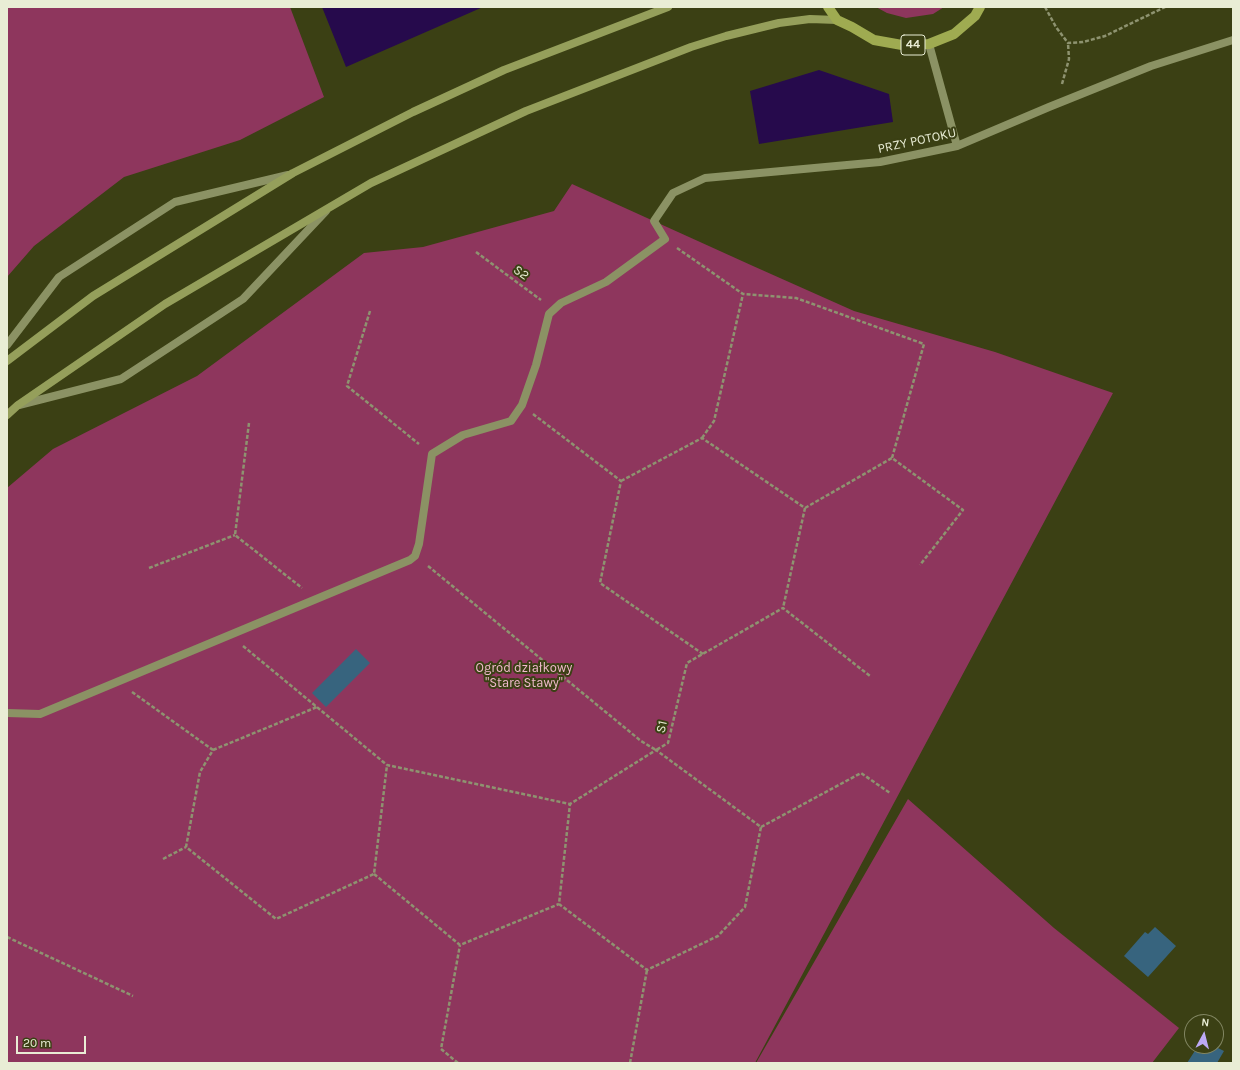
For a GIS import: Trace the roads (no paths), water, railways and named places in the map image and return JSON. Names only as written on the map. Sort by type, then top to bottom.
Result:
[{"type":"main road","points":[[7,361],[93,296],[293,173],[413,112],[504,70],[668,7]]},
{"type":"main road","points":[[828,7],[836,20]]},
{"type":"main road","name":"44","points":[[7,415],[18,405],[165,304],[371,183],[526,111],[692,46],[779,23],[810,19],[836,20],[874,40],[902,45],[929,44],[954,34],[975,16],[980,7]]},
{"type":"lane","name":"PRZY POTOKU","points":[[7,713],[40,714],[410,560],[415,556],[418,544],[432,454],[463,435],[511,421],[522,405],[536,365],[549,314],[561,302],[606,282],[664,239],[654,221],[673,193],[705,178],[880,162],[957,146],[1151,66],[1233,40]]},
{"type":"lane","points":[[929,44],[957,146]]},
{"type":"lane","points":[[7,345],[59,277],[175,202],[293,173]]},
{"type":"lane","points":[[18,405],[121,379],[243,299],[328,209]]},
{"type":"park label","name":"Ogród działkowy \"Stare Stawy\"","points":[[524,676]]}]
